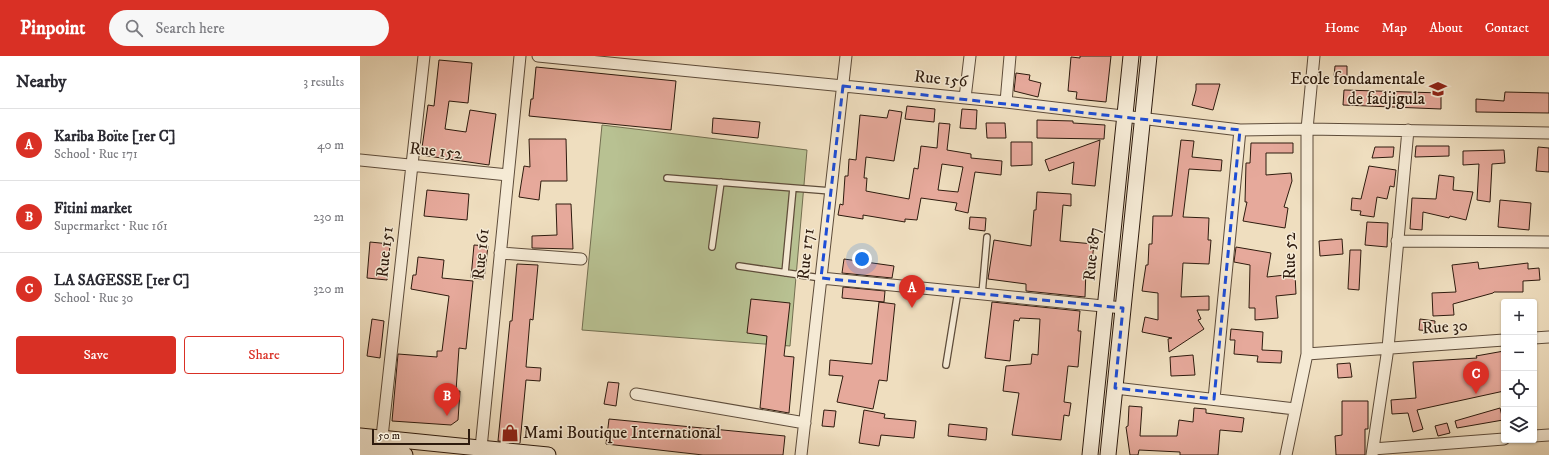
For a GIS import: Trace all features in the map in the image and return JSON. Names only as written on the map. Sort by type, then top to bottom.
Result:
[{"type":"street","name":"Rue 151","points":[[382,445],[424,56]]},
{"type":"street","name":"Rue 161","points":[[481,452],[520,56]]},
{"type":"street","name":"Rue 156","points":[[538,56],[1006,102],[1240,130],[1307,128],[1549,133]]},
{"type":"street","name":"Rue 171","points":[[801,455],[846,56]]},
{"type":"street","points":[[966,98],[970,56]]},
{"type":"street","points":[[1006,102],[1010,56]]},
{"type":"street","name":"Rue 187","points":[[1090,455],[1131,56]]},
{"type":"street","points":[[1108,455],[1149,56]]},
{"type":"street","name":"Rue 52","points":[[1286,455],[1307,354],[1307,128],[1314,56]]},
{"type":"street","points":[[1214,399],[1240,130]]},
{"type":"street","points":[[1408,130],[1388,348],[1373,452],[1501,439]]},
{"type":"street","name":"Rue 152","points":[[360,160],[508,176]]},
{"type":"street","points":[[1397,241],[1549,242]]},
{"type":"street","points":[[500,253],[581,259]]},
{"type":"street","points":[[821,278],[1123,308]]},
{"type":"street","points":[[1537,338],[1549,337]]},
{"type":"street","name":"Rue 30","points":[[1307,354],[1501,340]]},
{"type":"street","points":[[1115,388],[1295,409]]},
{"type":"street","points":[[636,394],[805,423]]},
{"type":"street","points":[[1537,436],[1549,435]]},
{"type":"street","points":[[360,436],[405,455]]},
{"type":"street","points":[[360,451],[382,445],[548,455]]},
{"type":"lane","points":[[667,178],[830,191]]},
{"type":"lane","points":[[712,247],[721,182]]},
{"type":"lane","points":[[785,273],[793,188]]},
{"type":"lane","points":[[982,294],[987,237]]},
{"type":"lane","points":[[739,266],[821,278]]},
{"type":"lane","points":[[946,366],[958,291]]},
{"type":"highlighted area","points":[[843,86],[1240,130],[1214,399],[1115,388],[1123,308],[821,278]]},
{"type":"green space","points":[[602,125],[807,150],[790,346],[582,330]]},
{"type":"building","points":[[1080,56],[1111,56],[1106,102],[1076,99],[1077,92],[1068,91],[1071,57],[1080,58]]},
{"type":"building","points":[[439,60],[472,63],[468,103],[449,101],[445,129],[466,132],[470,110],[496,114],[489,165],[421,155],[428,105],[434,106]]},
{"type":"building","points":[[1335,66],[1347,66],[1347,78],[1334,77]]},
{"type":"building","points":[[536,67],[676,81],[671,130],[529,116],[531,99],[533,99]]},
{"type":"building","points":[[1016,73],[1030,75],[1029,80],[1041,83],[1038,97],[1014,91]]},
{"type":"building","points":[[1196,84],[1220,84],[1213,110],[1192,105]]},
{"type":"building","points":[[1344,90],[1441,93],[1441,109],[1343,105]]},
{"type":"building","points":[[1505,92],[1549,93],[1549,113],[1476,112],[1476,99],[1504,101]]},
{"type":"building","points":[[907,106],[935,109],[934,122],[905,119]]},
{"type":"building","points":[[962,109],[977,110],[976,129],[960,128]]},
{"type":"building","points":[[889,110],[902,112],[894,161],[866,157],[864,178],[867,178],[866,191],[909,199],[914,168],[918,169],[921,146],[937,148],[939,123],[950,124],[947,150],[971,154],[971,158],[1002,161],[1001,175],[975,172],[968,213],[955,210],[957,203],[921,198],[917,220],[905,219],[905,222],[863,215],[863,219],[838,215],[840,204],[843,205],[845,176],[848,176],[849,159],[856,160],[860,115],[887,118]],"holes":[[[942,164],[963,167],[958,192],[938,190]]]},
{"type":"building","points":[[713,118],[760,122],[758,138],[712,133]]},
{"type":"building","points":[[1037,120],[1073,121],[1073,123],[1105,125],[1104,139],[1037,138]]},
{"type":"building","points":[[986,123],[1005,123],[1006,138],[987,138]]},
{"type":"building","points":[[529,139],[566,139],[567,181],[541,181],[539,200],[519,197],[524,166],[530,167]]},
{"type":"building","points":[[1100,140],[1095,186],[1072,184],[1074,162],[1049,171],[1045,160]]},
{"type":"building","points":[[1181,140],[1194,141],[1192,157],[1222,160],[1221,171],[1189,169],[1183,217],[1209,218],[1208,240],[1211,240],[1209,264],[1183,263],[1181,297],[1209,296],[1209,310],[1197,310],[1201,319],[1198,320],[1204,329],[1169,352],[1168,339],[1172,338],[1142,332],[1145,317],[1158,320],[1158,293],[1142,291],[1146,265],[1148,265],[1149,244],[1152,244],[1153,216],[1172,216]]},
{"type":"building","points":[[1011,142],[1032,142],[1032,165],[1011,166]]},
{"type":"building","points":[[1251,143],[1293,143],[1293,153],[1266,153],[1266,175],[1291,173],[1292,181],[1284,207],[1288,208],[1285,228],[1243,221],[1247,202],[1245,202],[1246,163],[1250,163]]},
{"type":"building","points":[[1416,146],[1449,146],[1449,156],[1415,157]]},
{"type":"building","points":[[1375,147],[1394,147],[1393,157],[1372,158]]},
{"type":"building","points":[[1538,147],[1549,148],[1549,172],[1536,171]]},
{"type":"building","points":[[1504,150],[1505,163],[1492,164],[1490,202],[1477,200],[1479,164],[1463,165],[1463,151]]},
{"type":"building","points":[[1369,166],[1396,170],[1394,187],[1390,186],[1387,199],[1377,197],[1374,217],[1360,215],[1361,211],[1351,210],[1352,198],[1361,199]]},
{"type":"building","points":[[1439,175],[1454,177],[1453,190],[1473,192],[1466,220],[1423,212],[1422,230],[1410,229],[1412,198],[1436,199]]},
{"type":"building","points":[[427,190],[469,194],[467,220],[424,216]]},
{"type":"building","points":[[1037,192],[1071,194],[1071,206],[1063,205],[1060,241],[1094,244],[1091,270],[1086,269],[1085,297],[1026,291],[1026,284],[988,279],[994,240],[1031,246]]},
{"type":"building","points":[[1500,200],[1531,203],[1529,230],[1498,227]]},
{"type":"building","points":[[556,204],[571,204],[573,249],[532,248],[532,236],[557,235]]},
{"type":"building","points":[[970,217],[986,218],[985,231],[969,229]]},
{"type":"building","points":[[1367,222],[1388,223],[1387,247],[1365,245]]},
{"type":"building","points":[[1342,239],[1343,254],[1320,256],[1319,241]]},
{"type":"building","points":[[370,242],[390,244],[387,280],[367,278]]},
{"type":"building","points":[[474,245],[488,246],[484,279],[471,278]]},
{"type":"building","points":[[1236,247],[1271,253],[1267,277],[1295,274],[1296,294],[1276,296],[1278,318],[1255,320],[1255,308],[1249,308],[1250,265],[1234,262]]},
{"type":"building","points":[[1350,250],[1361,250],[1359,290],[1348,289]]},
{"type":"building","points":[[418,257],[444,260],[442,278],[473,281],[466,349],[459,348],[456,391],[460,391],[458,420],[451,425],[392,421],[398,354],[437,357],[437,351],[442,351],[449,296],[411,289],[413,275],[416,275]]},
{"type":"building","points":[[844,259],[894,266],[892,278],[842,273]]},
{"type":"building","points":[[1478,262],[1479,269],[1528,263],[1528,269],[1539,268],[1540,280],[1523,281],[1523,292],[1494,292],[1453,304],[1454,315],[1433,316],[1432,293],[1456,292],[1452,265]]},
{"type":"building","points":[[517,264],[538,265],[533,320],[530,319],[526,367],[541,368],[540,381],[526,380],[520,443],[498,441]]},
{"type":"building","points":[[843,287],[885,291],[884,302],[842,298]]},
{"type":"building","points":[[751,299],[790,303],[784,356],[794,357],[789,413],[760,408],[767,336],[747,333]]},
{"type":"building","points":[[879,302],[895,304],[887,381],[879,380],[873,409],[837,402],[843,376],[829,375],[830,360],[872,364]]},
{"type":"building","points":[[992,302],[1080,311],[1078,331],[1081,331],[1078,367],[1068,366],[1064,402],[1071,403],[1069,416],[1064,415],[1061,440],[1012,435],[1019,393],[1003,391],[1006,366],[1031,364],[1032,354],[1038,355],[1040,319],[1020,318],[1019,321],[1014,320],[1010,361],[985,358]]},
{"type":"building","points":[[372,319],[384,321],[380,358],[367,356]]},
{"type":"building","points":[[1420,319],[1435,321],[1434,331],[1419,330]]},
{"type":"building","points":[[1231,329],[1263,332],[1262,350],[1282,351],[1281,363],[1257,362],[1258,356],[1234,354],[1235,340],[1230,340]]},
{"type":"building","points":[[1501,352],[1501,392],[1417,410],[1423,429],[1413,432],[1408,413],[1392,414],[1391,400],[1416,398],[1413,362],[1477,358],[1476,356]]},
{"type":"building","points":[[1193,355],[1195,375],[1171,376],[1170,357]]},
{"type":"building","points":[[1350,363],[1352,377],[1338,378],[1337,364]]},
{"type":"building","points":[[608,382],[619,383],[616,406],[604,404]]},
{"type":"building","points":[[1342,401],[1368,401],[1368,429],[1365,429],[1365,455],[1336,455],[1335,436],[1342,435]]},
{"type":"building","points":[[1129,406],[1142,407],[1140,436],[1177,436],[1179,420],[1193,422],[1194,408],[1206,409],[1206,413],[1244,418],[1242,432],[1220,430],[1218,455],[1180,455],[1180,452],[1139,450],[1138,455],[1130,455],[1126,427],[1128,426]]},
{"type":"building","points":[[1500,408],[1501,412],[1501,420],[1457,428],[1455,421]]},
{"type":"building","points":[[824,410],[836,411],[834,427],[822,426]]},
{"type":"building","points":[[864,410],[885,414],[884,418],[916,421],[914,438],[881,435],[879,446],[859,443]]},
{"type":"building","points":[[609,419],[785,436],[783,455],[703,455],[606,444]]},
{"type":"building","points":[[1447,423],[1450,433],[1438,436],[1435,426]]},
{"type":"building","points":[[949,424],[987,428],[986,440],[948,436]]},
{"type":"place","name":"Ecole fondamentale de fadjigula","points":[[1438,89]]},
{"type":"place","name":"Kariba Boïte [1er C]","points":[[912,308]]},
{"type":"place","name":"LA SAGESSE [1er C]","points":[[1476,394]]},
{"type":"place","name":"Fitini market","points":[[447,416]]},
{"type":"place","name":"Mami Boutique International","points":[[510,433]]}]
